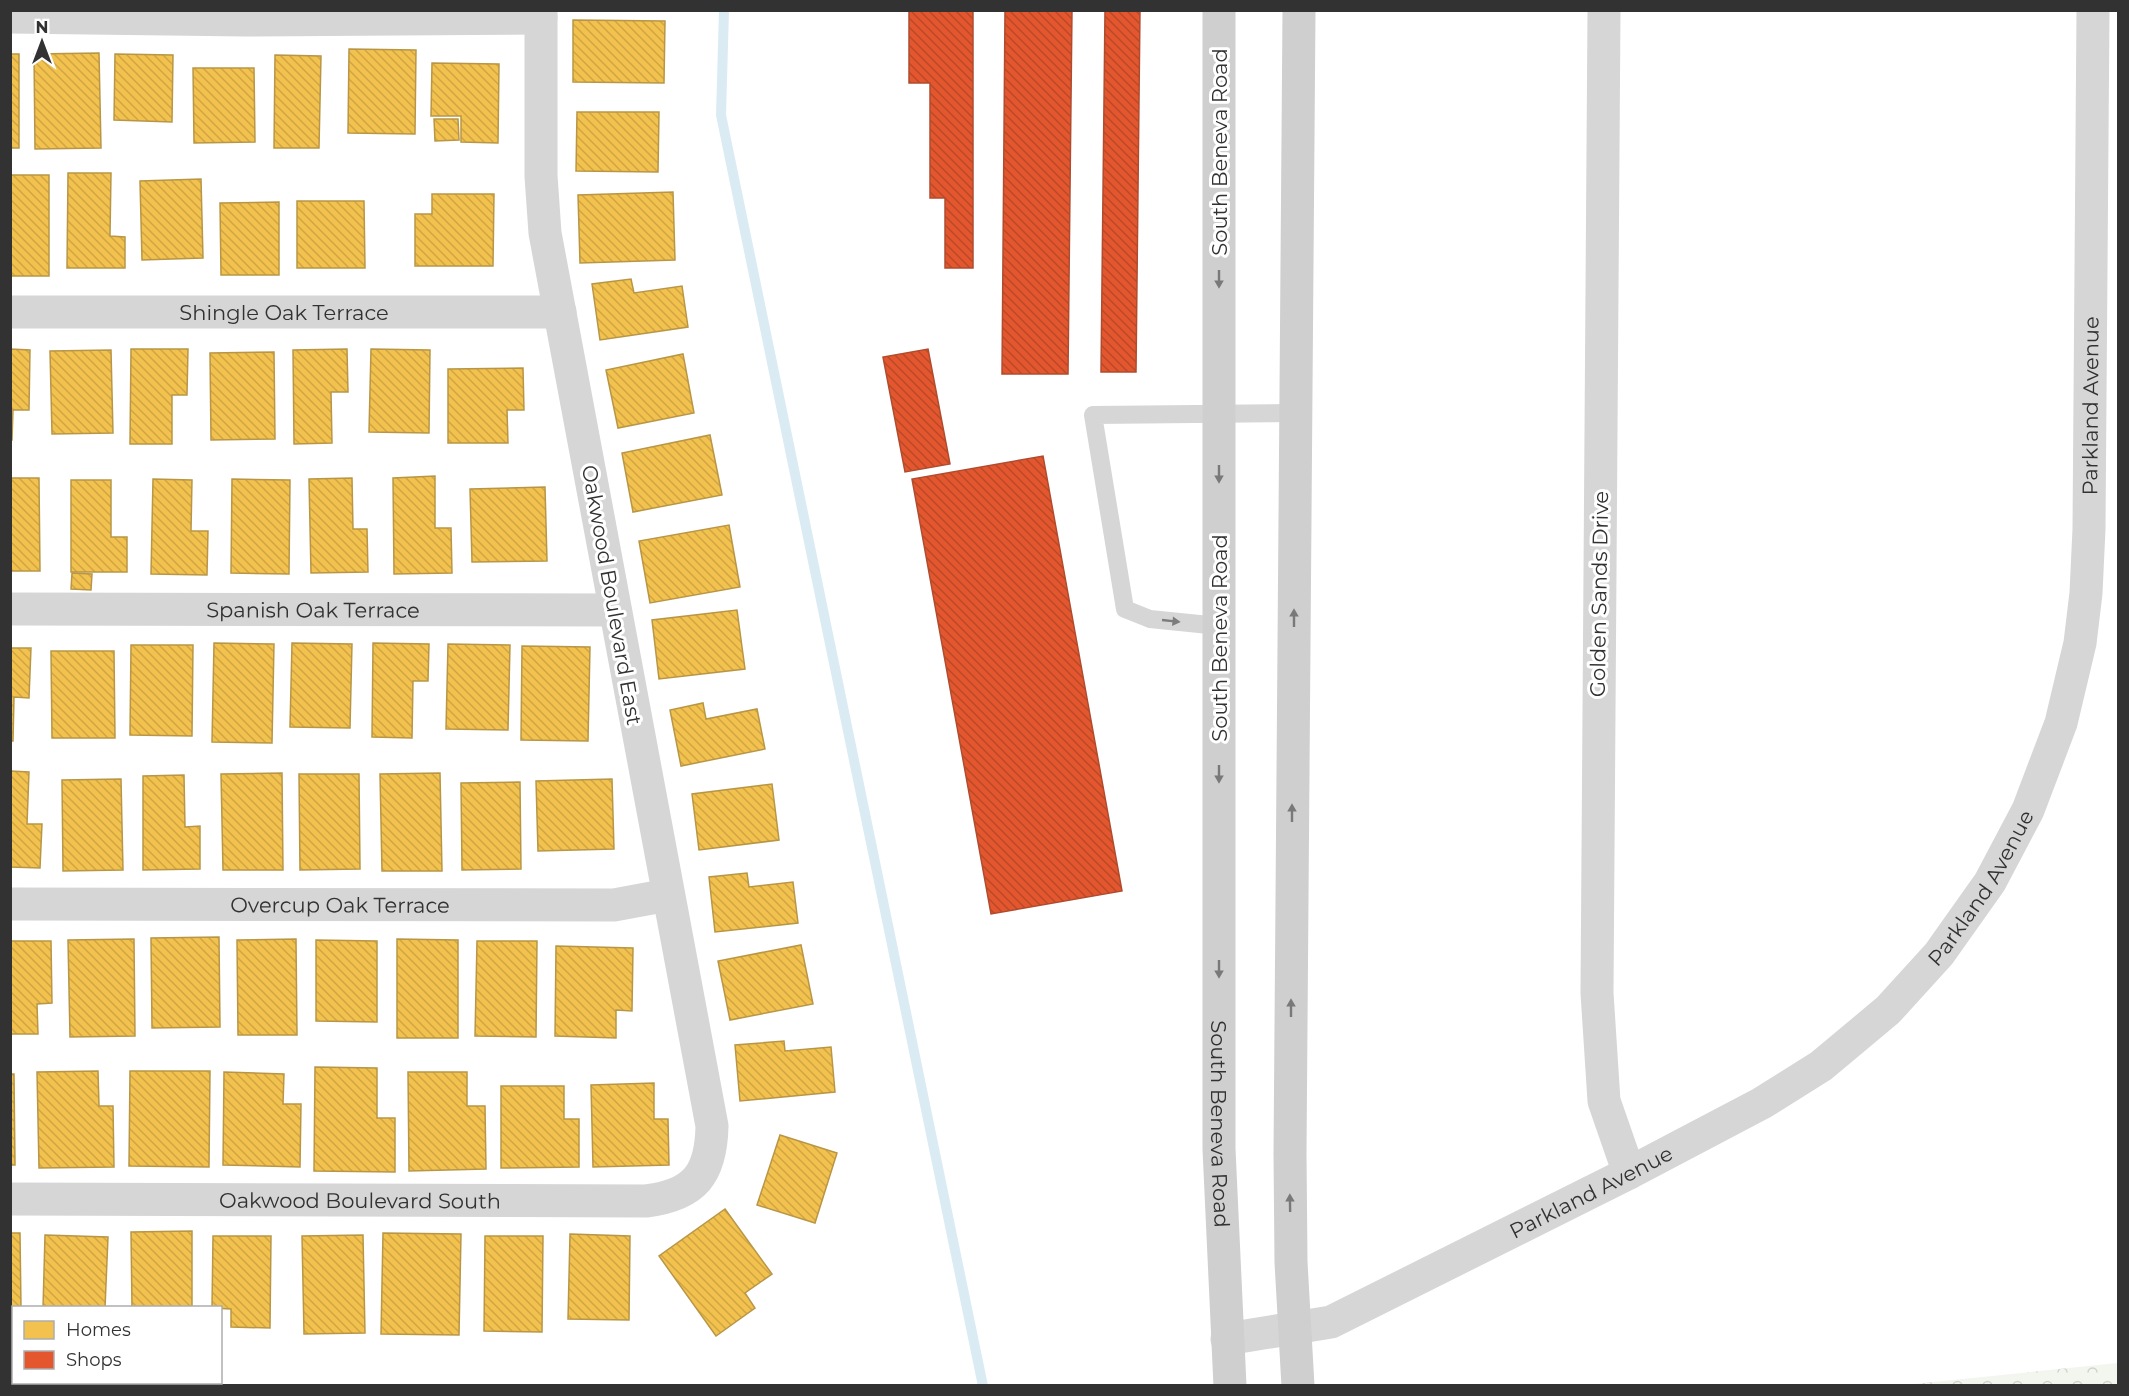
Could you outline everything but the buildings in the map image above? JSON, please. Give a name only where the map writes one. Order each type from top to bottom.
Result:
[{"type":"main road","name":"South Beneva Road","points":[[1219,10],[1219,1149],[1230,1386]]},
{"type":"main road","points":[[1298,1386],[1291,1262],[1290,1153],[1299,10]]},
{"type":"street","name":"Golden Sands Drive","points":[[1604,10],[1597,993],[1604,1101],[1629,1173]]},
{"type":"street","name":"Parkland Avenue","points":[[1227,1339],[1331,1322],[1629,1173],[1762,1103],[1821,1066],[1888,1010],[1939,954],[1990,882],[2028,810],[2061,723],[2080,643],[2086,593],[2090,505],[2093,10]]},
{"type":"street","points":[[10,17],[541,14]]},
{"type":"street","name":"Oakwood Boulevard East","points":[[541,14],[542,207],[712,1126],[708,1161],[700,1175]]},
{"type":"street","name":"Shingle Oak Terrace","points":[[10,312],[560,312]]},
{"type":"street","name":"Spanish Oak Terrace","points":[[10,609],[615,610]]},
{"type":"street","name":"Overcup Oak Terrace","points":[[10,904],[614,905],[668,895]]},
{"type":"street","name":"Oakwood Boulevard South","points":[[10,1199],[646,1201],[665,1199],[681,1193],[700,1175]]},
{"type":"lane","points":[[1219,626],[1150,619],[1125,609],[1093,415],[1296,413]]},
{"type":"green space","points":[[2118,1363],[2118,1385],[1904,1385]]},
{"type":"waterway","points":[[724,10],[721,115],[983,1386]]}]
